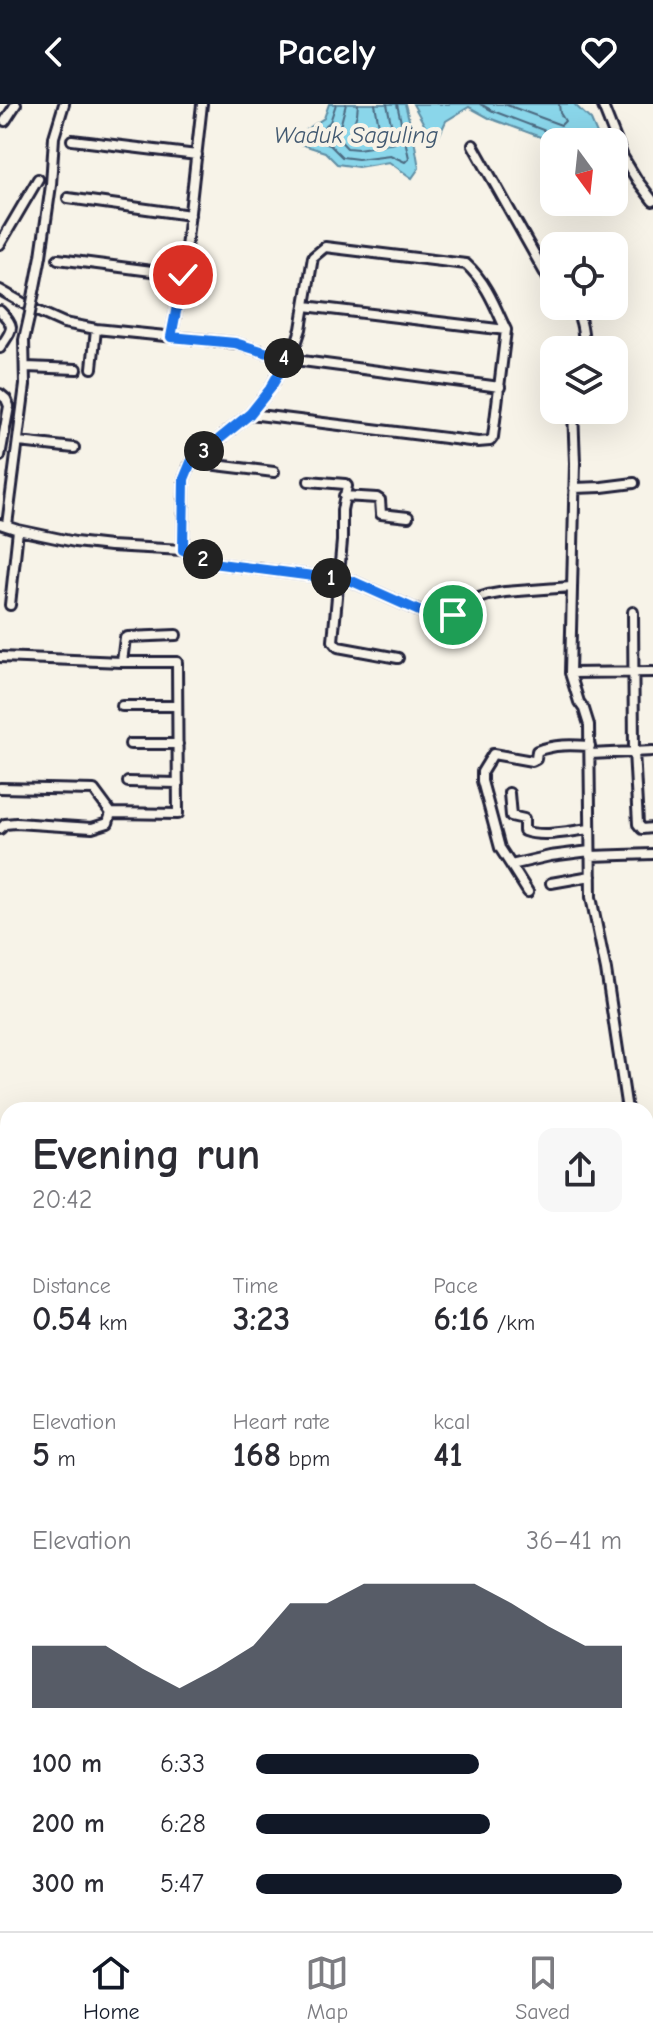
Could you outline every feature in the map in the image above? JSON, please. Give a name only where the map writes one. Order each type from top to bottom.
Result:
[{"type":"street","points":[[5,121],[16,104]]},
{"type":"street","points":[[64,104],[54,137],[43,242],[24,340],[26,367],[19,442],[4,525],[86,543],[183,547],[212,563],[352,581],[428,615],[453,615],[488,595],[571,587]]},
{"type":"street","points":[[171,337],[183,275],[202,104]]},
{"type":"street","points":[[602,104],[623,157],[653,201]]},
{"type":"street","points":[[72,140],[197,155]]},
{"type":"street","points":[[473,145],[540,264]]},
{"type":"street","points":[[0,244],[38,179]]},
{"type":"street","points":[[68,198],[190,215]]},
{"type":"street","points":[[183,547],[184,479],[191,462],[250,414],[270,389],[301,329],[313,257],[325,247],[466,264],[478,275],[506,330],[490,441],[250,414]]},
{"type":"street","points":[[58,259],[183,275]]},
{"type":"street","points":[[0,290],[64,323],[235,343],[287,359],[500,387]]},
{"type":"street","points":[[305,306],[506,330]]},
{"type":"street","points":[[0,311],[12,326],[0,348]]},
{"type":"street","points":[[92,368],[96,329]]},
{"type":"street","points":[[26,367],[77,369]]},
{"type":"street","points":[[0,394],[9,406],[0,456]]},
{"type":"street","points":[[573,424],[570,673],[589,725],[591,897],[606,970],[626,1102]]},
{"type":"street","points":[[19,442],[74,448]]},
{"type":"street","points":[[191,462],[274,472]]},
{"type":"street","points":[[309,481],[347,486],[337,579],[335,645],[398,658]]},
{"type":"street","points":[[574,488],[634,483]]},
{"type":"street","points":[[344,496],[377,498],[380,500],[381,514],[408,517]]},
{"type":"street","points":[[10,605],[18,530]]},
{"type":"street","points":[[633,612],[638,824],[642,829],[653,828]]},
{"type":"street","points":[[122,662],[123,644],[128,637],[176,635]]},
{"type":"street","points":[[0,657],[177,662],[178,814],[111,813]]},
{"type":"street","points":[[570,673],[653,672]]},
{"type":"street","points":[[122,706],[177,706]]},
{"type":"street","points":[[130,744],[178,744]]},
{"type":"street","points":[[528,892],[500,848],[493,828],[482,772],[493,754],[532,761],[542,748],[562,745],[590,750],[653,751]]},
{"type":"street","points":[[128,782],[178,783]]},
{"type":"street","points":[[0,788],[94,790],[111,813]]},
{"type":"street","points":[[509,793],[511,816],[524,819],[524,831],[527,833],[590,829]]},
{"type":"street","points":[[0,829],[5,824],[16,823],[92,828],[108,823],[111,813]]},
{"type":"street","points":[[511,865],[550,856],[653,854]]},
{"type":"street","points":[[551,883],[591,876]]},
{"type":"water","name":"Waduk Saguling","points":[[329,104],[405,104],[419,168],[412,178],[389,162],[358,167],[337,164],[325,152],[297,143],[303,132],[324,118]]},
{"type":"water","name":"Waduk Saguling","points":[[413,104],[574,104],[591,120],[594,128],[540,128],[540,137],[469,107],[446,121],[438,138],[432,139]]},
{"type":"route","points":[[183,275],[171,337],[235,343],[287,359],[270,389],[250,414],[191,462],[184,479],[183,550],[212,563],[352,581],[428,615],[453,615]]}]
